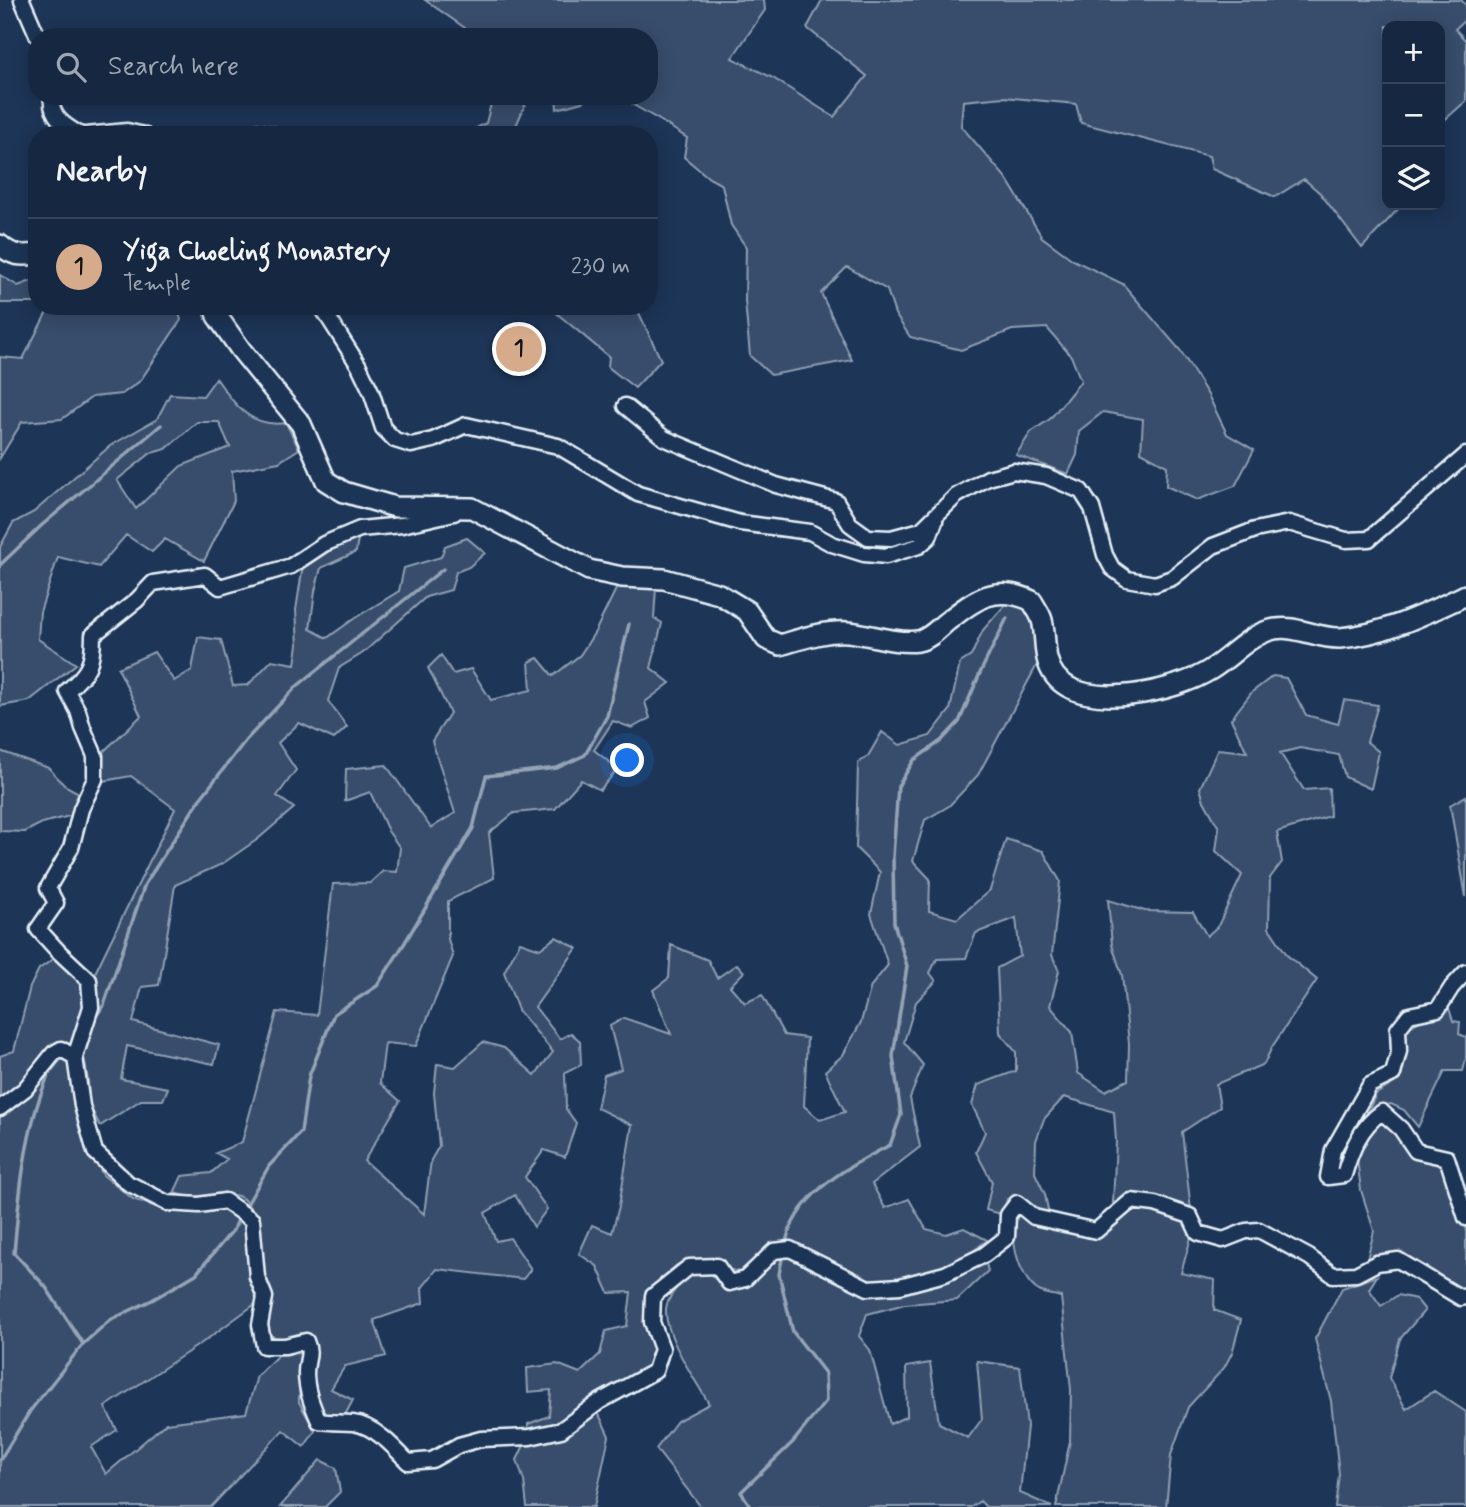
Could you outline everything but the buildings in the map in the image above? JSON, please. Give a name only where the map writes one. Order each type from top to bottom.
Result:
[{"type":"main road","points":[[0,245],[10,254],[28,255]]},
{"type":"main road","points":[[217,315],[241,350],[301,424],[326,481],[344,492],[394,507],[472,508],[589,570],[605,575],[664,579],[719,594],[747,611],[766,639],[780,645],[828,632],[919,640],[933,634],[988,595],[1012,592],[1032,601],[1042,619],[1048,663],[1056,678],[1076,691],[1107,696],[1149,692],[1185,684],[1266,632],[1284,628],[1325,638],[1342,638],[1402,622],[1466,595]]},
{"type":"street","points":[[22,0],[34,28]]},
{"type":"street","points":[[51,105],[54,116],[69,126]]},
{"type":"street","points":[[327,315],[359,366],[371,391],[383,428],[396,440],[411,445],[433,440],[466,425],[511,434],[558,446],[638,494],[740,523],[810,532],[832,544],[864,554],[886,555],[919,546],[929,537],[937,516]]},
{"type":"street","points":[[625,406],[664,438],[776,485],[836,501],[850,524],[868,537],[891,538],[921,530],[956,496],[988,478],[1014,471],[1046,476],[1081,491],[1092,508],[1105,555],[1112,568],[1127,579],[1155,584],[1171,578],[1213,546],[1255,530],[1289,523],[1346,540],[1369,539],[1466,455]]},
{"type":"street","points":[[472,508],[402,525],[360,529],[324,544],[291,566],[219,587],[205,575],[153,583],[137,600],[93,635],[93,658],[84,676],[67,691],[78,711],[95,756],[96,779],[81,809],[71,848],[48,888],[56,903],[38,929],[89,980],[91,1007],[75,1057],[82,1106],[95,1152],[128,1183],[167,1203],[199,1205],[225,1201],[252,1220],[257,1277],[265,1297],[260,1325],[264,1346],[285,1346],[306,1340],[310,1351],[306,1372],[309,1399],[319,1421],[355,1423],[385,1438],[408,1462],[432,1460],[459,1445],[481,1439],[530,1437],[561,1430],[599,1402],[655,1371],[662,1349],[652,1322],[653,1296],[689,1267],[717,1266],[730,1283],[745,1279],[774,1251],[790,1250],[868,1288],[900,1286],[945,1274],[984,1255],[1007,1237],[1008,1215],[1017,1203],[1034,1217],[1096,1231],[1131,1201],[1155,1204],[1190,1216],[1198,1233],[1223,1240],[1246,1231],[1259,1230],[1309,1257],[1333,1276],[1356,1274],[1377,1263],[1398,1260],[1461,1298],[1466,1296]]},
{"type":"street","points":[[1466,972],[1452,987],[1438,1009],[1409,1015],[1398,1029],[1399,1051],[1393,1073],[1370,1086],[1333,1150],[1328,1177],[1344,1175],[1352,1149],[1369,1121],[1382,1112],[1401,1129],[1416,1151],[1447,1158],[1466,1218]]},
{"type":"street","points":[[0,1108],[25,1089],[54,1053],[61,1049],[75,1057]]},
{"type":"shaded area","points":[[425,0],[764,0],[765,10],[732,58],[773,78],[834,117],[867,76],[807,28],[822,0],[1461,0],[1466,5],[1466,19],[1455,29],[1466,41],[1466,101],[1445,120],[1445,21],[1382,21],[1382,210],[1397,210],[1362,248],[1320,193],[1304,179],[1275,197],[1212,169],[1209,156],[1081,123],[1076,104],[1004,97],[963,101],[961,126],[1006,178],[1042,237],[1073,260],[1123,284],[1180,350],[1208,395],[1227,434],[1254,450],[1235,486],[1197,500],[1166,486],[1167,466],[1141,452],[1143,419],[1103,412],[1079,431],[1077,455],[1068,474],[1016,455],[1031,432],[1050,419],[1081,381],[1071,356],[1047,328],[1012,330],[961,350],[910,337],[895,314],[887,290],[847,267],[821,293],[852,360],[771,375],[750,356],[745,301],[746,247],[731,225],[722,185],[684,157],[687,138],[633,105],[658,105],[658,28],[465,28]]},
{"type":"shaded area","points":[[491,105],[525,105],[516,126],[480,126],[486,123]]},
{"type":"shaded area","points":[[0,275],[18,286],[28,282],[28,303],[0,303]]},
{"type":"shaded area","points":[[45,315],[180,315],[181,320],[140,381],[122,394],[92,397],[62,419],[22,422],[0,458],[0,357],[23,359]]},
{"type":"shaded area","points":[[559,315],[640,315],[661,360],[635,388],[608,367],[609,357]]},
{"type":"shaded area","points":[[216,378],[237,405],[253,418],[273,424],[286,423],[299,449],[279,462],[232,471],[234,501],[204,561],[165,539],[152,552],[126,535],[99,567],[58,557],[40,612],[38,639],[76,664],[29,701],[0,706],[0,547],[13,523],[34,512],[110,446],[157,419],[170,394],[203,396]],"holes":[[[197,422],[219,422],[230,447],[181,466],[136,509],[117,480],[151,453],[166,449]]]},
{"type":"shaded area","points":[[358,538],[356,552],[321,568],[310,629],[327,638],[399,591],[404,568],[441,557],[445,546],[467,538],[485,553],[469,567],[456,572],[451,590],[426,597],[363,653],[339,668],[328,701],[347,727],[334,739],[299,723],[278,743],[296,770],[277,796],[294,808],[258,839],[222,864],[175,885],[159,985],[142,987],[133,1022],[219,1045],[214,1064],[127,1046],[121,1079],[168,1088],[163,1100],[141,1100],[100,1126],[89,1104],[84,1057],[96,1006],[93,977],[175,809],[131,776],[103,781],[102,753],[141,716],[118,668],[154,652],[174,681],[192,670],[198,637],[221,640],[233,686],[248,685],[272,660],[295,664],[298,645],[296,610],[303,565],[322,552]]},
{"type":"shaded area","points":[[618,585],[656,588],[654,618],[662,623],[651,668],[670,683],[645,702],[650,718],[632,728],[613,721],[594,750],[618,769],[600,790],[581,780],[555,809],[514,813],[489,833],[494,878],[448,901],[448,939],[453,956],[416,1046],[385,1043],[380,1083],[400,1101],[364,1161],[424,1214],[431,1160],[439,1146],[434,1093],[437,1064],[455,1067],[483,1042],[504,1048],[535,1075],[553,1052],[518,1010],[504,972],[520,942],[540,949],[556,937],[577,948],[535,1007],[560,1039],[571,1033],[580,1041],[581,1065],[565,1073],[566,1109],[576,1123],[565,1157],[544,1150],[525,1177],[547,1209],[534,1227],[515,1195],[485,1213],[496,1241],[510,1238],[531,1269],[523,1279],[437,1269],[422,1288],[423,1303],[374,1320],[386,1356],[345,1366],[331,1389],[353,1400],[345,1415],[326,1418],[312,1396],[315,1343],[308,1334],[279,1338],[264,1330],[262,1257],[254,1218],[247,1204],[234,1195],[200,1198],[174,1193],[182,1176],[211,1173],[227,1159],[216,1153],[242,1142],[277,1012],[317,1015],[333,884],[370,883],[383,871],[397,872],[400,848],[388,831],[370,792],[345,801],[346,769],[386,765],[431,828],[455,813],[432,741],[450,713],[428,668],[441,655],[453,674],[471,669],[491,700],[531,690],[529,662],[538,658],[553,676],[580,655],[595,632]]},
{"type":"shaded area","points":[[1011,598],[1023,601],[1032,615],[1039,661],[978,775],[949,806],[925,820],[913,861],[930,879],[929,911],[957,919],[990,890],[1006,839],[1043,851],[1060,881],[1052,955],[1059,971],[1050,1006],[1072,1032],[1078,1073],[1105,1091],[1128,1080],[1129,1044],[1122,975],[1112,945],[1108,900],[1145,911],[1193,912],[1207,936],[1218,926],[1242,875],[1216,851],[1219,828],[1200,788],[1218,749],[1247,752],[1231,719],[1252,692],[1273,676],[1286,678],[1306,715],[1338,724],[1344,700],[1378,705],[1367,742],[1379,752],[1371,789],[1345,777],[1339,755],[1300,748],[1280,753],[1304,790],[1329,788],[1330,816],[1277,832],[1282,862],[1270,878],[1269,928],[1288,956],[1317,980],[1272,1047],[1264,1064],[1216,1084],[1220,1107],[1182,1132],[1191,1210],[1130,1196],[1113,1203],[1116,1141],[1114,1112],[1064,1097],[1044,1119],[1036,1141],[1035,1173],[1045,1194],[1049,1216],[1034,1210],[1018,1198],[1007,1199],[1004,1215],[986,1210],[992,1182],[976,1152],[985,1132],[972,1105],[978,1085],[1016,1071],[1016,1052],[1000,1033],[997,968],[1020,956],[1016,918],[976,933],[966,958],[937,959],[930,973],[936,981],[916,1002],[904,1042],[923,1065],[910,1098],[920,1147],[872,1184],[885,1208],[909,1199],[926,1229],[946,1234],[964,1228],[987,1240],[965,1258],[939,1270],[898,1280],[866,1280],[793,1244],[773,1243],[739,1272],[727,1269],[718,1258],[693,1260],[677,1265],[664,1276],[651,1294],[650,1329],[655,1350],[645,1370],[561,1424],[528,1433],[528,1424],[549,1416],[551,1390],[528,1392],[527,1368],[557,1364],[580,1373],[600,1354],[606,1331],[627,1326],[631,1292],[609,1293],[597,1266],[579,1254],[592,1225],[612,1233],[632,1125],[597,1108],[604,1075],[621,1069],[610,1026],[624,1018],[671,1034],[653,990],[669,978],[671,945],[708,960],[717,978],[737,964],[744,972],[730,986],[745,1003],[762,995],[784,1035],[807,1038],[804,1106],[820,1120],[845,1112],[825,1071],[843,1055],[861,1022],[871,986],[888,965],[871,914],[880,872],[856,848],[858,763],[868,756],[882,732],[900,745],[930,736],[950,710],[960,663],[971,656],[983,630]]},
{"type":"shaded area","points":[[0,751],[49,768],[64,785],[79,793],[74,815],[42,823],[25,832],[0,831]]},
{"type":"shaded area","points":[[1466,796],[1466,897],[1450,805]]},
{"type":"shaded area","points":[[55,958],[85,983],[87,1008],[70,1048],[20,1087],[0,1098],[0,1056],[14,1051],[30,987],[39,969]]},
{"type":"shaded area","points":[[1448,1005],[1453,1021],[1460,1022],[1459,1034],[1466,1037],[1463,1071],[1445,1071],[1418,1127],[1404,1110],[1391,1104],[1378,1107],[1364,1120],[1376,1094],[1402,1075],[1406,1029]]},
{"type":"shaded area","points":[[58,1059],[69,1061],[90,1150],[103,1175],[133,1199],[171,1212],[218,1209],[231,1213],[249,1227],[259,1301],[105,1407],[117,1430],[91,1447],[106,1474],[166,1423],[246,1413],[257,1376],[278,1355],[301,1353],[299,1402],[315,1431],[304,1447],[283,1430],[211,1507],[0,1507],[0,1112]]},
{"type":"shaded area","points":[[1382,1119],[1440,1162],[1450,1180],[1466,1224],[1466,1287],[1446,1285],[1399,1256],[1386,1254],[1367,1259],[1374,1231],[1361,1190],[1357,1159],[1367,1136]]},
{"type":"shaded area","points":[[1135,1205],[1187,1220],[1192,1234],[1181,1273],[1215,1280],[1214,1310],[1241,1320],[1232,1353],[1224,1368],[1188,1407],[1171,1455],[1166,1507],[1056,1507],[1070,1441],[1071,1390],[1061,1297],[1039,1291],[1025,1276],[1016,1253],[1013,1229],[1015,1218],[1018,1209],[1098,1234]]},
{"type":"shaded area","points":[[776,1257],[791,1257],[870,1296],[903,1289],[985,1260],[988,1271],[957,1300],[905,1304],[867,1314],[859,1336],[870,1350],[890,1424],[907,1416],[906,1367],[930,1363],[939,1423],[968,1438],[982,1419],[977,1361],[1020,1367],[1027,1426],[1020,1493],[1052,1507],[986,1507],[980,1501],[971,1507],[701,1507],[656,1449],[677,1421],[709,1404],[668,1327],[667,1304],[690,1274],[710,1274],[723,1286],[742,1288]]},
{"type":"shaded area","points":[[1377,1276],[1369,1289],[1381,1306],[1398,1295],[1416,1299],[1425,1310],[1400,1339],[1389,1378],[1406,1409],[1434,1391],[1466,1412],[1466,1507],[1335,1507],[1339,1474],[1331,1401],[1315,1339],[1342,1288]]},
{"type":"shaded area","points":[[597,1410],[609,1436],[594,1507],[527,1507],[524,1481],[517,1460],[526,1441]]},
{"type":"shaded area","points":[[320,1460],[336,1468],[340,1492],[325,1507],[280,1507]]},
{"type":"waterway","points":[[0,565],[41,526],[161,425]]},
{"type":"waterway","points":[[94,1019],[104,1005],[145,884],[200,799],[246,740],[296,687],[443,569]]},
{"type":"waterway","points":[[785,1247],[790,1228],[811,1198],[840,1173],[890,1145],[901,1115],[893,1056],[907,966],[894,923],[893,857],[898,786],[914,760],[941,741],[959,722],[1007,618]]},
{"type":"waterway","points":[[245,1208],[269,1166],[301,1132],[309,1076],[334,1014],[377,986],[404,944],[473,828],[486,776],[557,768],[585,755],[607,716],[629,624]]},
{"type":"waterway","points":[[65,1054],[48,1076],[28,1140],[14,1253],[45,1286],[83,1344]]},
{"type":"waterway","points":[[0,1460],[30,1411],[83,1344],[110,1320],[152,1300],[196,1274],[233,1230],[241,1215]]},
{"type":"waterway","points":[[751,1507],[741,1492],[793,1442],[826,1401],[825,1373],[793,1332],[779,1274],[783,1254]]},
{"type":"place","name":"Yiga Choeling Monastery","points":[[519,349]]}]
